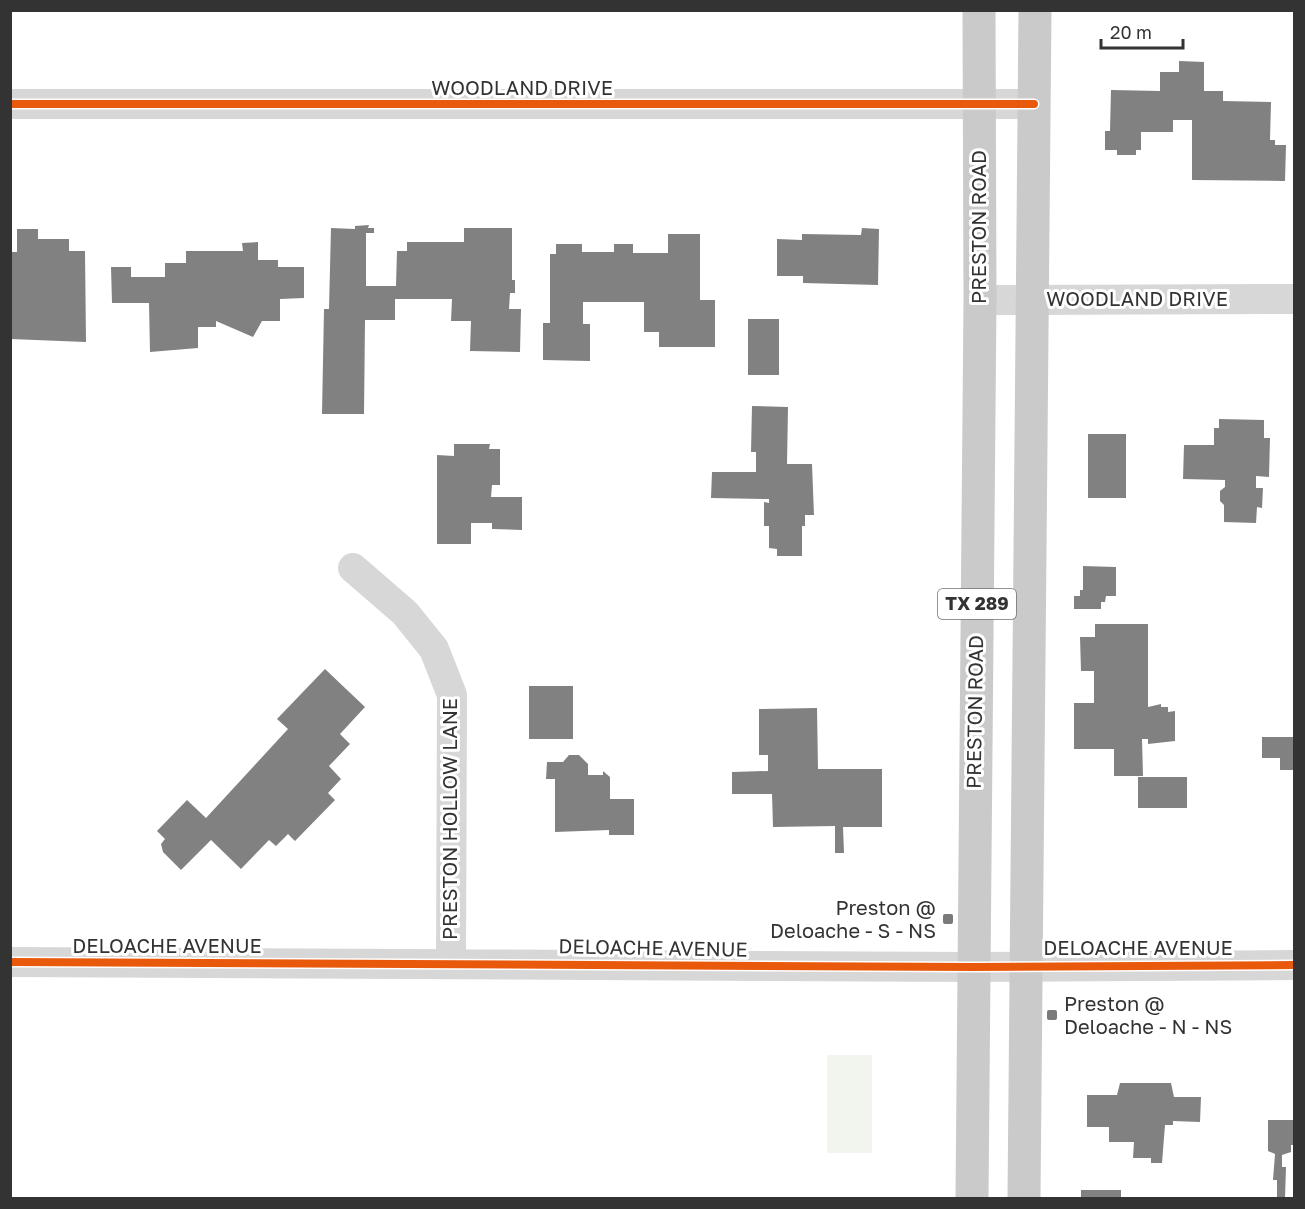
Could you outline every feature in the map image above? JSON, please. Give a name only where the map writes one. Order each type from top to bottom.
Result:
[{"type":"main road","name":"PRESTON ROAD","points":[[972,1198],[980,300],[979,10]]},
{"type":"main road","name":"TX 289","points":[[1024,1198],[1035,10]]},
{"type":"street","name":"WOODLAND DRIVE","points":[[10,104],[1034,104]]},
{"type":"street","name":"WOODLAND DRIVE","points":[[980,300],[1294,299]]},
{"type":"street","name":"PRESTON HOLLOW LANE","points":[[353,567],[405,613],[434,649],[452,695],[451,963]]},
{"type":"street","name":"DELOACHE AVENUE","points":[[10,962],[973,967],[1294,965]]},
{"type":"shaded area","points":[[827,1055],[872,1055],[872,1153],[827,1153]]},
{"type":"building","points":[[1179,61],[1204,62],[1204,91],[1223,91],[1223,101],[1271,102],[1270,140],[1275,140],[1275,145],[1286,145],[1285,181],[1192,180],[1192,120],[1173,120],[1173,132],[1141,132],[1141,150],[1136,150],[1136,155],[1117,155],[1117,150],[1105,150],[1105,131],[1110,131],[1111,90],[1160,91],[1160,72],[1179,72]]},
{"type":"building","points":[[369,225],[368,228],[374,228],[374,233],[366,233],[366,286],[396,286],[397,251],[407,251],[407,242],[464,242],[464,228],[512,228],[512,280],[515,280],[515,293],[510,293],[509,309],[521,309],[520,352],[470,351],[471,321],[451,321],[452,299],[395,299],[395,320],[365,320],[364,414],[322,414],[324,309],[329,309],[331,228],[355,229],[355,226]]},
{"type":"building","points":[[862,228],[879,229],[878,285],[803,283],[803,276],[777,276],[777,239],[802,240],[802,234],[861,235]]},
{"type":"building","points":[[17,229],[38,229],[38,239],[69,239],[69,251],[85,251],[86,342],[10,339],[10,252],[17,252]]},
{"type":"building","points":[[668,234],[700,234],[700,300],[715,300],[715,347],[659,347],[659,332],[644,332],[644,302],[583,302],[583,324],[590,324],[590,361],[543,360],[543,323],[550,323],[550,254],[556,254],[556,244],[582,244],[582,252],[614,252],[614,244],[633,244],[633,253],[668,253]]},
{"type":"building","points":[[258,242],[258,260],[278,260],[278,267],[304,267],[304,298],[280,299],[280,321],[262,321],[253,337],[216,321],[216,327],[198,327],[198,348],[150,352],[149,303],[112,303],[111,267],[131,267],[131,277],[165,277],[165,263],[186,263],[186,251],[243,251],[242,243]]},
{"type":"building","points":[[748,319],[779,319],[779,375],[748,375]]},
{"type":"building","points":[[752,406],[788,407],[787,464],[812,464],[814,515],[805,515],[805,526],[802,526],[802,556],[777,556],[777,549],[769,548],[769,526],[764,526],[764,502],[769,503],[769,499],[711,498],[712,472],[756,472],[756,452],[751,452]]},
{"type":"building","points":[[1219,419],[1264,420],[1264,438],[1270,438],[1269,477],[1256,476],[1256,488],[1263,488],[1262,508],[1257,507],[1256,523],[1224,522],[1224,505],[1220,501],[1220,491],[1225,487],[1225,480],[1183,479],[1184,445],[1214,445],[1214,428],[1219,428]]},
{"type":"building","points":[[1088,434],[1126,434],[1126,498],[1088,498]]},
{"type":"building","points":[[454,444],[490,444],[489,449],[500,449],[500,485],[492,485],[491,497],[522,497],[522,530],[492,529],[492,523],[471,523],[471,544],[437,544],[437,455],[454,456]]},
{"type":"building","points":[[1083,566],[1116,567],[1116,596],[1106,596],[1105,602],[1101,602],[1101,609],[1074,609],[1074,596],[1080,596],[1080,590],[1083,590]]},
{"type":"building","points":[[1095,624],[1148,624],[1148,707],[1161,704],[1161,707],[1168,707],[1168,712],[1175,711],[1175,741],[1148,744],[1148,739],[1142,739],[1143,776],[1114,776],[1114,749],[1074,749],[1074,703],[1094,703],[1094,671],[1081,671],[1080,637],[1095,637]]},
{"type":"building","points":[[325,669],[365,707],[340,734],[350,744],[329,766],[341,779],[328,793],[335,800],[295,841],[288,834],[276,846],[269,840],[241,869],[211,840],[181,870],[163,852],[161,844],[165,839],[157,831],[187,800],[206,818],[288,729],[277,719]]},
{"type":"building","points":[[529,686],[573,686],[573,739],[529,739]]},
{"type":"building","points":[[817,708],[818,769],[882,769],[882,827],[843,827],[844,853],[835,853],[835,826],[773,827],[772,794],[732,794],[732,772],[768,771],[768,755],[759,755],[759,709]]},
{"type":"building","points":[[1262,737],[1294,737],[1294,770],[1280,770],[1280,758],[1262,758]]},
{"type":"building","points":[[569,755],[579,755],[588,764],[588,775],[603,775],[603,771],[610,777],[610,799],[634,799],[634,835],[609,835],[609,830],[555,832],[555,779],[546,779],[547,762],[563,762]]},
{"type":"building","points":[[1138,777],[1187,777],[1187,808],[1138,808]]},
{"type":"building","points":[[1120,1083],[1171,1083],[1174,1097],[1201,1097],[1200,1122],[1173,1121],[1173,1125],[1165,1125],[1162,1163],[1151,1163],[1151,1158],[1133,1158],[1134,1142],[1109,1142],[1109,1127],[1087,1127],[1087,1095],[1117,1095]]},
{"type":"building","points":[[1268,1120],[1294,1120],[1294,1145],[1291,1145],[1291,1152],[1282,1155],[1282,1167],[1286,1167],[1285,1198],[1277,1198],[1277,1180],[1273,1180],[1275,1154],[1268,1151]]},
{"type":"building","points":[[1081,1190],[1121,1190],[1121,1198],[1081,1198]]},
{"type":"cycle path","points":[[10,104],[1034,104]]},
{"type":"cycle path","points":[[10,962],[973,967],[1294,965]]},
{"type":"place","name":"Preston @ Deloache - S - NS","points":[[948,919]]},
{"type":"place","name":"Preston @ Deloache - N - NS","points":[[1052,1015]]}]
